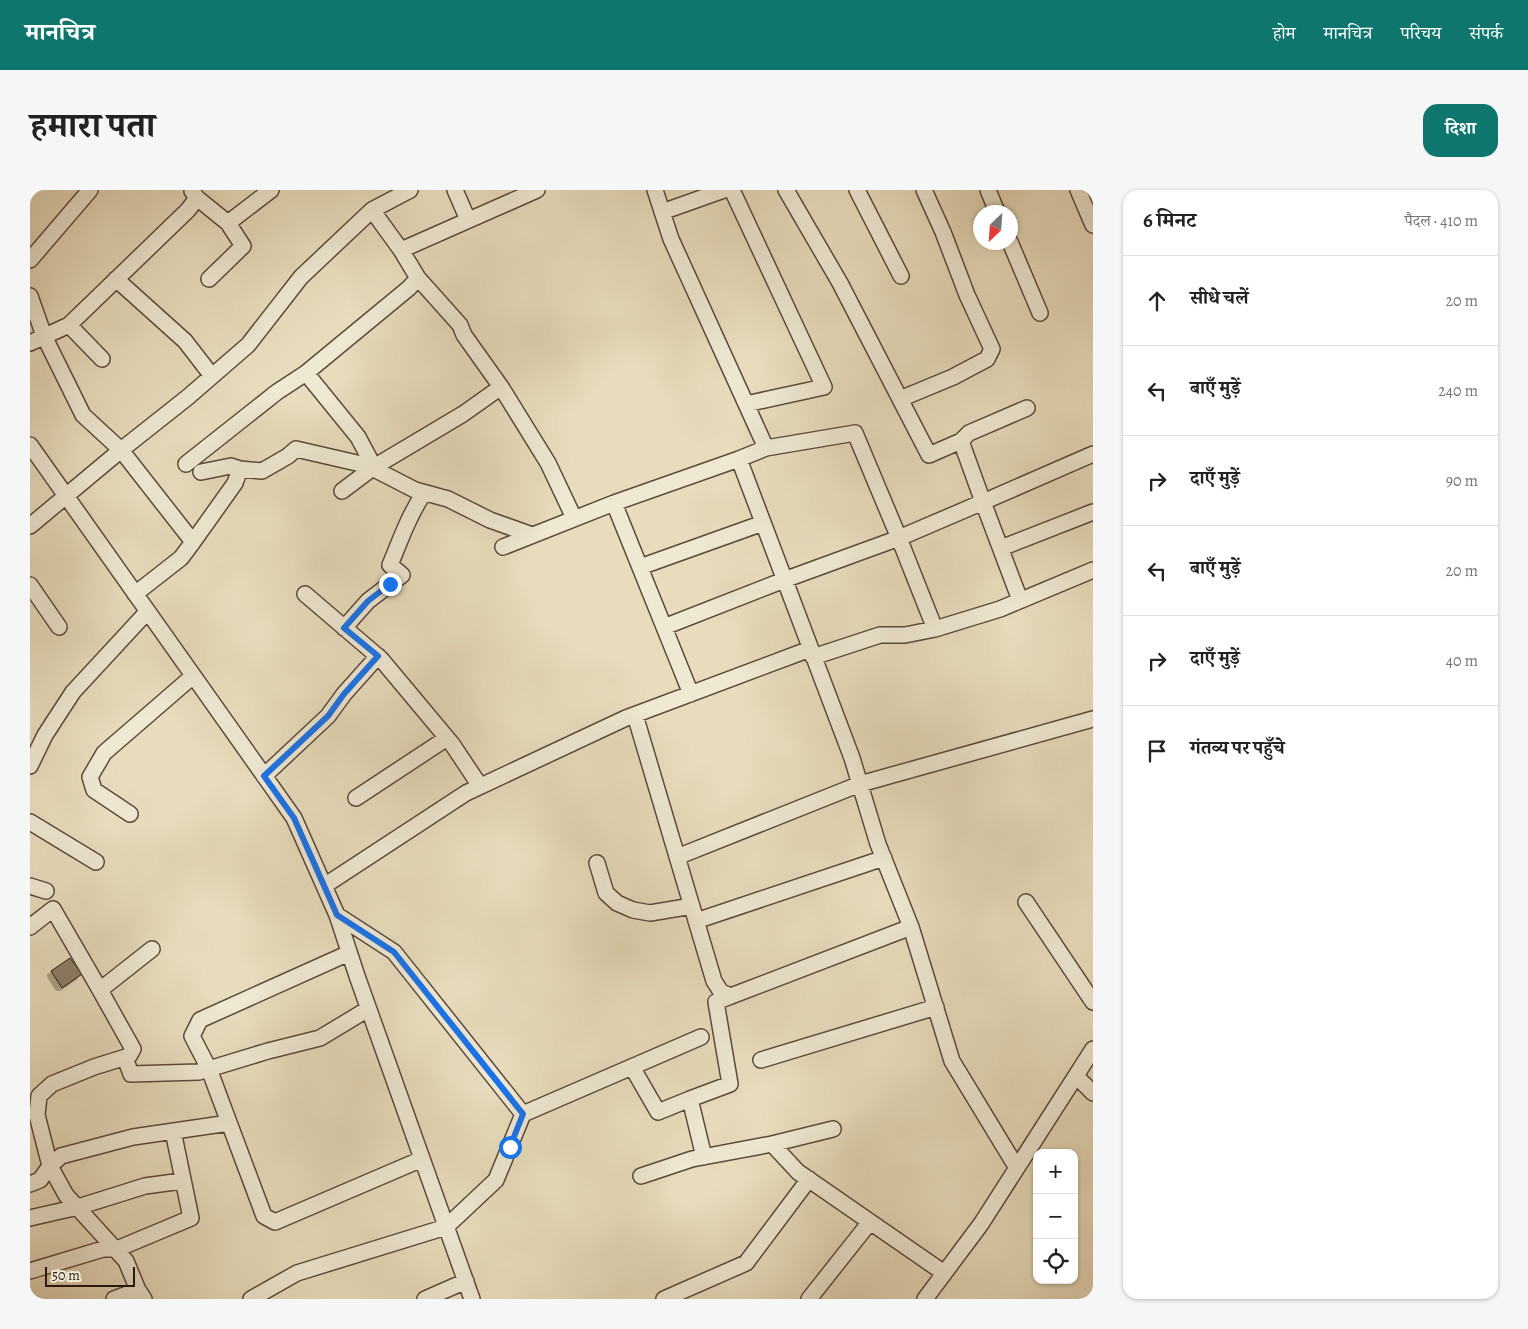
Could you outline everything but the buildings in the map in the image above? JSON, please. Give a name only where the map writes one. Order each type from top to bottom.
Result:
[{"type":"street","points":[[30,260],[90,190]]},
{"type":"street","points":[[228,223],[271,190]]},
{"type":"street","points":[[30,526],[248,345],[302,276],[372,210],[410,190]]},
{"type":"street","points":[[455,190],[468,220]]},
{"type":"street","points":[[655,190],[672,239],[766,448]]},
{"type":"street","points":[[662,212],[724,190]]},
{"type":"street","points":[[732,190],[824,387],[746,404]]},
{"type":"street","points":[[786,190],[840,283],[929,455],[961,441],[969,433],[1027,408]]},
{"type":"street","points":[[857,190],[901,276]]},
{"type":"street","points":[[900,399],[953,377],[987,359],[992,350],[924,190]]},
{"type":"street","points":[[988,190],[994,205]]},
{"type":"street","points":[[1078,190],[1093,225]]},
{"type":"street","points":[[401,250],[534,191]]},
{"type":"street","points":[[30,343],[69,324],[188,210],[194,194],[228,223],[243,246],[209,279]]},
{"type":"street","points":[[372,210],[401,250],[418,278],[460,325],[464,335],[501,388],[548,463],[574,518]]},
{"type":"street","points":[[1013,250],[1040,312]]},
{"type":"street","points":[[186,464],[277,392],[306,373],[409,288],[418,278]]},
{"type":"street","points":[[116,279],[184,342],[212,376]]},
{"type":"street","points":[[30,296],[44,336],[83,415],[121,450],[193,542]]},
{"type":"street","points":[[69,324],[102,359]]},
{"type":"street","points":[[306,373],[358,437],[374,467],[383,474],[424,493],[448,499],[490,520],[532,535]]},
{"type":"street","points":[[342,491],[374,467],[463,414],[501,388]]},
{"type":"street","points":[[504,547],[574,518],[766,448],[855,433],[935,629]]},
{"type":"street","points":[[961,441],[1017,592]]},
{"type":"street","points":[[30,445],[294,818],[337,915],[368,1009],[472,1299]]},
{"type":"street","points":[[201,472],[231,466],[240,469],[262,470],[288,456],[296,449],[374,467]]},
{"type":"street","points":[[664,627],[899,538],[1093,454]]},
{"type":"street","points":[[739,459],[852,758],[884,858],[911,928],[952,1061],[1017,1168]]},
{"type":"street","points":[[135,594],[181,558],[234,483],[240,469]]},
{"type":"street","points":[[344,628],[368,601],[402,575],[390,565],[407,525],[424,493]]},
{"type":"street","points":[[614,503],[691,694]]},
{"type":"street","points":[[1001,548],[1093,512]]},
{"type":"street","points":[[640,567],[763,523]]},
{"type":"street","points":[[324,886],[466,793],[635,715],[811,653],[880,635],[905,635],[935,629],[1000,609],[1093,570]]},
{"type":"street","points":[[30,585],[59,627]]},
{"type":"street","points":[[305,594],[378,656],[447,738],[480,786]]},
{"type":"street","points":[[30,766],[45,735],[73,692],[148,612]]},
{"type":"street","points":[[264,776],[328,716],[344,694],[378,656]]},
{"type":"street","points":[[130,814],[94,790],[90,778],[104,753],[193,676]]},
{"type":"street","points":[[635,715],[714,980],[722,992],[731,996]]},
{"type":"street","points":[[677,858],[860,784],[1093,718]]},
{"type":"street","points":[[356,798],[447,738]]},
{"type":"street","points":[[30,822],[96,862]]},
{"type":"street","points":[[696,921],[884,858]]},
{"type":"street","points":[[597,863],[606,893],[617,903],[633,910],[650,913],[692,906]]},
{"type":"street","points":[[30,886],[46,891]]},
{"type":"street","points":[[1026,902],[1093,1002]]},
{"type":"street","points":[[30,927],[53,909],[133,1049],[129,1056],[125,1058],[94,1067],[52,1084],[39,1096],[37,1115],[50,1166],[66,1195],[117,1249],[126,1261],[141,1295],[114,1299]]},
{"type":"street","points":[[337,915],[394,952],[523,1114]]},
{"type":"street","points":[[632,1067],[658,1112],[730,1084],[716,1002],[911,928]]},
{"type":"street","points":[[100,990],[152,950]]},
{"type":"street","points":[[349,953],[200,1020],[192,1036],[209,1069],[264,1216],[275,1222],[422,1159]]},
{"type":"street","points":[[762,1060],[936,1007]]},
{"type":"street","points":[[125,1058],[131,1074],[199,1072],[268,1050],[320,1038],[368,1009]]},
{"type":"street","points":[[251,1299],[297,1273],[446,1227],[496,1180],[523,1114],[701,1037]]},
{"type":"street","points":[[924,1299],[981,1224],[1093,1049]]},
{"type":"street","points":[[1076,1076],[1093,1093]]},
{"type":"street","points":[[690,1099],[704,1157]]},
{"type":"street","points":[[30,1184],[40,1180],[50,1166],[61,1156],[133,1137],[229,1122]]},
{"type":"street","points":[[641,1176],[692,1159],[772,1144],[833,1129]]},
{"type":"street","points":[[30,1271],[103,1249],[117,1249],[191,1218],[182,1182],[173,1131]]},
{"type":"street","points":[[772,1144],[798,1172],[944,1273]]},
{"type":"street","points":[[664,1299],[687,1294],[746,1263],[809,1180]]},
{"type":"street","points":[[30,1218],[78,1207],[145,1186],[182,1182]]},
{"type":"street","points":[[809,1299],[870,1222]]},
{"type":"street","points":[[425,1299],[466,1282]]},
{"type":"route","points":[[390,584],[368,601],[344,628],[378,656],[344,694],[328,716],[264,776],[294,818],[337,915],[394,952],[523,1114],[510,1147]]}]
